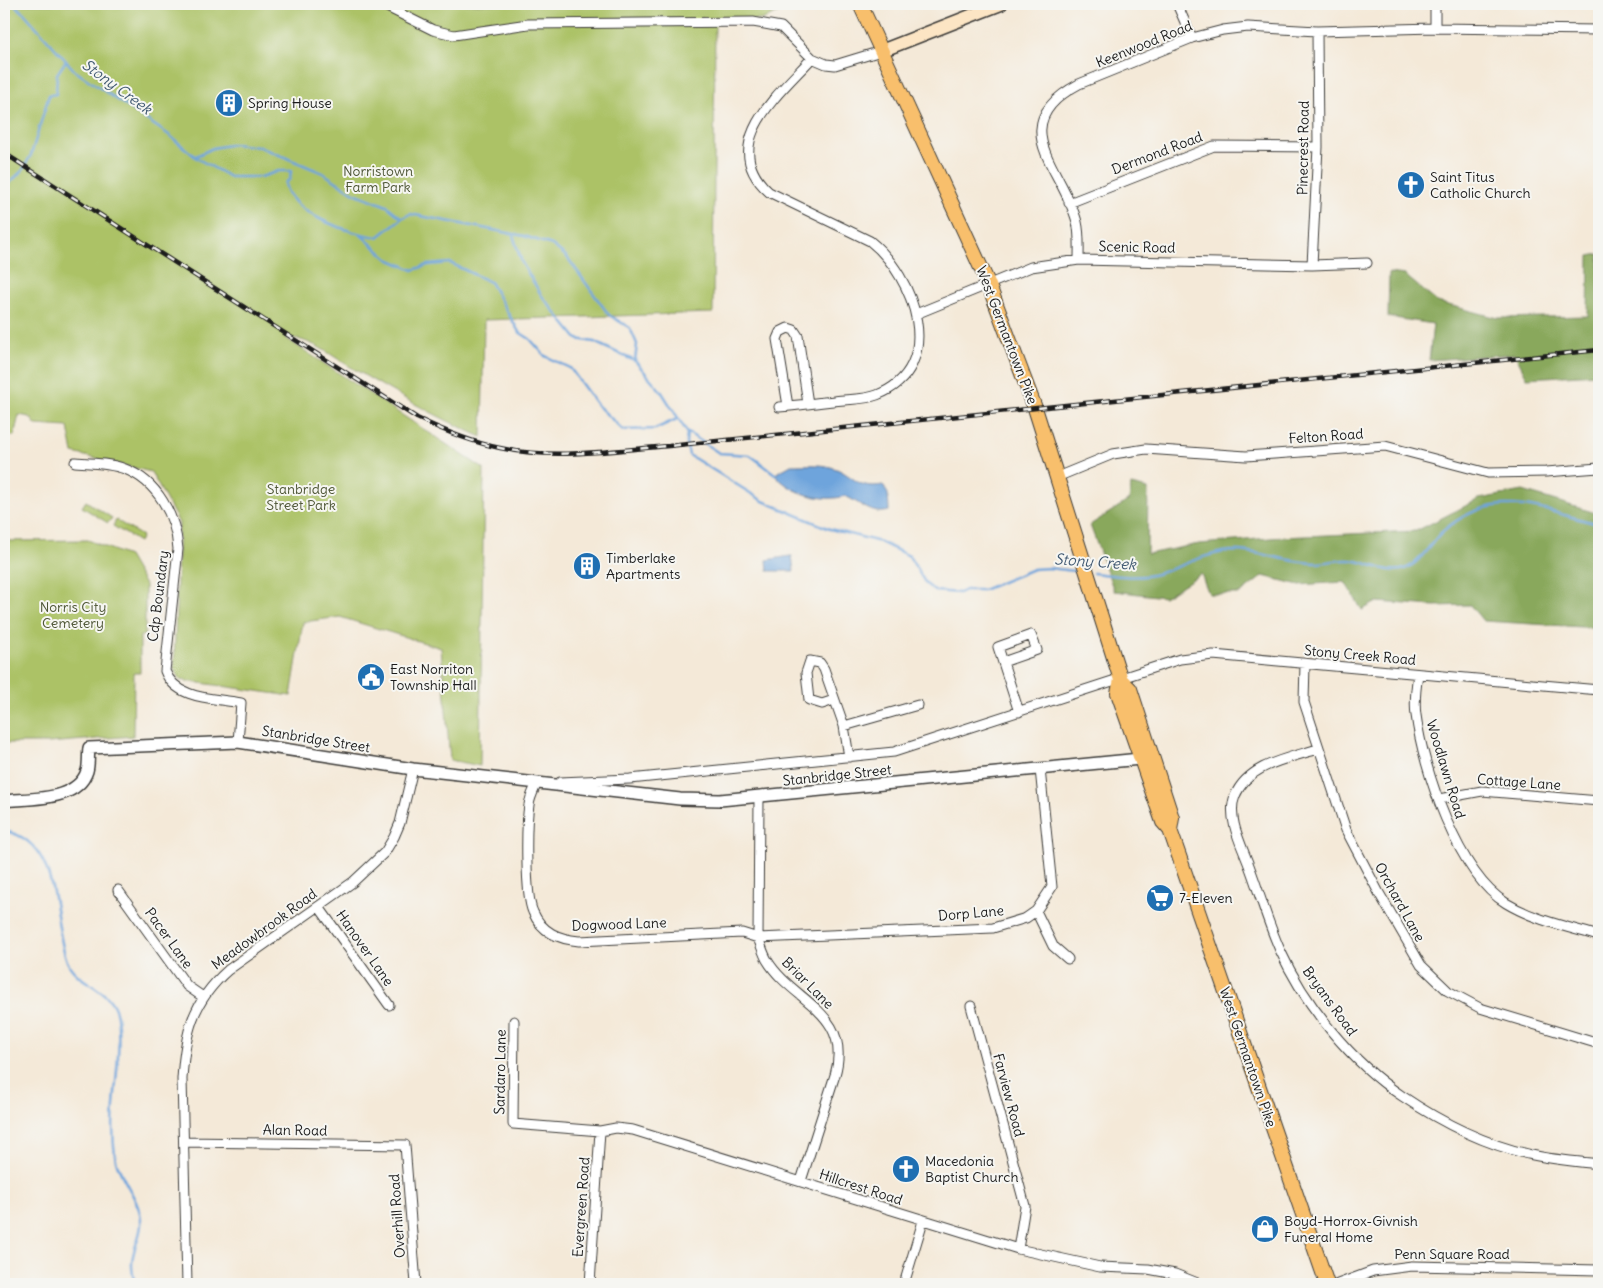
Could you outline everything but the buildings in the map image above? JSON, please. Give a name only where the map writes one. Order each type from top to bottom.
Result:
[{"type":"main road","name":"West Germantown Pike","points":[[860,4],[988,283],[1035,408],[1121,680],[1130,689],[1172,818],[1170,830]]},
{"type":"main road","points":[[881,51],[1001,4]]},
{"type":"main road","name":"West Germantown Pike","points":[[1121,680],[1118,693],[1140,759],[1163,822],[1170,830],[1327,1284]]},
{"type":"street","points":[[381,4],[433,30],[454,35],[528,24],[712,22],[772,24],[787,31],[812,58],[831,66],[881,51]]},
{"type":"street","points":[[1177,4],[1192,38]]},
{"type":"street","points":[[1435,4],[1435,28]]},
{"type":"street","name":"Keenwood Road","points":[[1079,260],[1080,240],[1076,220],[1043,149],[1043,119],[1049,105],[1063,93],[1079,84],[1192,38],[1223,30],[1248,27],[1318,31],[1435,28],[1599,30]]},
{"type":"street","name":"Pinecrest Road","points":[[1312,265],[1318,147],[1318,31]]},
{"type":"street","points":[[808,404],[798,336],[794,330],[788,328],[780,332],[777,338],[784,407],[870,397],[886,390],[902,378],[911,366],[919,339],[916,314],[895,267],[876,245],[769,192],[762,186],[750,162],[748,145],[752,129],[812,58]]},
{"type":"street","name":"Dermond Road","points":[[1069,202],[1214,146],[1318,147]]},
{"type":"street","name":"Scenic Road","points":[[916,314],[1031,267],[1079,260],[1312,265],[1367,263]]},
{"type":"street","name":"Felton Road","points":[[1057,477],[1113,454],[1146,448],[1246,456],[1385,446],[1488,473],[1546,472],[1599,468]]},
{"type":"street","name":"Cdp Boundary","points":[[75,462],[111,465],[126,469],[143,479],[163,502],[176,531],[178,549],[165,670],[174,687],[185,693],[242,703],[238,742]]},
{"type":"street","name":"Stony Creek Road","points":[[1121,680],[1180,659],[1213,656],[1599,690]]},
{"type":"street","points":[[834,700],[822,704],[809,700],[806,673],[810,661],[820,663],[824,669],[844,726],[849,757]]},
{"type":"street","points":[[1004,662],[1019,712]]},
{"type":"street","name":"Orchard Lane","points":[[1305,664],[1304,702],[1346,830],[1410,949],[1433,978],[1448,991],[1480,1008],[1599,1044]]},
{"type":"street","name":"Woodlawn Road","points":[[1418,674],[1416,714],[1420,736],[1439,799],[1462,853],[1474,873],[1504,903],[1525,913],[1599,936]]},
{"type":"street","name":"Stanbridge Street","points":[[537,783],[630,779],[894,752],[1121,680]]},
{"type":"street","points":[[844,726],[918,705]]},
{"type":"street","name":"Stanbridge Street","points":[[4,801],[49,797],[75,788],[87,771],[89,748],[238,742],[413,769],[680,799],[759,798],[1140,759]]},
{"type":"street","name":"Bryans Road","points":[[1318,749],[1260,769],[1241,786],[1235,797],[1234,807],[1238,835],[1280,950],[1316,1011],[1342,1042],[1384,1082],[1402,1096],[1438,1117],[1498,1145],[1529,1155],[1599,1164]]},
{"type":"street","name":"Meadowbrook Road","points":[[187,1284],[182,1079],[184,1047],[192,1016],[212,984],[228,970],[353,882],[385,852],[400,823],[413,769]]},
{"type":"street","points":[[1040,769],[1052,887],[1036,911],[1054,946],[1068,959]]},
{"type":"street","name":"Dogwood Lane","points":[[537,783],[529,804],[529,899],[532,912],[548,932],[560,939],[579,941],[742,933],[758,938]]},
{"type":"street","name":"Cottage Lane","points":[[1439,799],[1482,791],[1599,802]]},
{"type":"street","name":"Briar Lane","points":[[759,798],[758,938],[767,960],[822,1014],[836,1037],[838,1050],[835,1075],[801,1181]]},
{"type":"street","name":"Pacer Lane","points":[[118,890],[187,986],[203,997]]},
{"type":"street","name":"Hanover Lane","points":[[319,907],[389,1005]]},
{"type":"street","name":"Dorp Lane","points":[[758,938],[993,928],[1026,918],[1036,911]]},
{"type":"street","name":"Farview Road","points":[[971,1006],[1025,1206],[1018,1249]]},
{"type":"street","name":"Sardaro Lane","points":[[513,1124],[514,1021]]},
{"type":"street","name":"Hillcrest Road","points":[[513,1124],[600,1131],[616,1128],[633,1130],[801,1181],[923,1222],[1018,1249],[1100,1267],[1148,1269],[1175,1274],[1200,1284]]},
{"type":"street","name":"Evergreen Road","points":[[590,1284],[600,1131]]},
{"type":"street","name":"Alan Road","points":[[184,1142],[405,1145]]},
{"type":"street","name":"Overhill Road","points":[[405,1145],[416,1284]]},
{"type":"street","points":[[904,1284],[923,1222]]},
{"type":"street","name":"Penn Square Road","points":[[1338,1284],[1372,1271],[1412,1266],[1599,1270]]},
{"type":"green space","name":"Norristown Farm Park","points":[[4,4],[801,4],[761,20],[715,20],[713,313],[484,320],[482,437],[404,398],[314,345],[295,338],[284,337],[484,469],[480,766],[450,760],[441,648],[340,617],[303,622],[291,696],[180,680],[174,669],[179,523],[151,472],[73,453],[68,427],[36,425],[30,417],[19,415],[14,436],[4,434]]},
{"type":"green space","points":[[1599,254],[1599,374],[1527,378],[1515,354],[1429,360],[1433,324],[1388,317],[1389,273],[1405,275],[1437,302],[1498,318],[1588,316],[1589,256]]},
{"type":"green space","points":[[1131,485],[1148,489],[1147,554],[1199,544],[1282,537],[1416,531],[1479,499],[1523,491],[1599,514],[1599,628],[1483,621],[1470,605],[1435,606],[1377,602],[1362,610],[1345,582],[1299,585],[1263,576],[1240,594],[1209,594],[1201,574],[1164,597],[1114,591],[1090,525],[1129,500]]},
{"type":"green space","points":[[86,501],[112,518],[108,523],[82,507]]},
{"type":"green space","points":[[116,520],[142,536],[139,542],[113,526]]},
{"type":"green space","name":"Norris City Cemetery","points":[[88,540],[128,556],[145,585],[145,635],[140,636],[140,673],[134,673],[133,736],[48,743],[4,743],[4,541]]},
{"type":"water","points":[[791,465],[828,466],[863,484],[869,486],[883,485],[888,494],[889,511],[877,512],[871,510],[845,496],[836,498],[817,497],[798,491],[781,481],[775,474]]},
{"type":"water","points":[[792,556],[794,571],[768,571],[767,560]]},
{"type":"waterway","name":"Stony Creek","points":[[13,4],[24,13],[75,71],[169,135],[198,159],[230,177],[261,177],[279,171],[291,171],[290,179],[285,183],[289,194],[297,204],[309,213],[338,227],[378,237],[410,214],[524,236],[552,245],[567,257],[609,315],[630,328],[637,344],[635,361],[661,391],[687,432],[686,443],[689,455],[763,501],[830,529],[880,542],[909,556],[926,584],[935,591],[959,593],[965,590],[983,590],[1033,569],[1049,568],[1082,572]]},
{"type":"waterway","points":[[4,188],[22,171],[31,155],[49,95],[56,94],[57,74],[65,62]]},
{"type":"waterway","name":"Stony Creek","points":[[196,156],[213,148],[234,144],[260,147],[323,173],[354,193],[387,206],[402,218]]},
{"type":"waterway","name":"Stony Creek","points":[[360,234],[388,259],[413,270],[428,265],[450,263],[490,282],[519,332],[530,339],[545,356],[570,368],[597,405],[623,430],[655,429],[677,419]]},
{"type":"waterway","name":"Stony Creek","points":[[513,235],[522,263],[542,296],[577,339],[594,342],[635,361]]},
{"type":"waterway","name":"Stony Creek","points":[[687,432],[719,453],[750,455],[775,474]]},
{"type":"waterway","name":"Stony Creek","points":[[1093,573],[1126,576],[1152,575],[1217,553],[1237,551],[1257,553],[1305,563],[1349,560],[1388,570],[1401,570],[1414,564],[1442,532],[1462,518],[1481,509],[1500,505],[1538,508],[1599,524]]},
{"type":"waterway","points":[[4,831],[23,838],[36,850],[45,866],[51,884],[67,961],[78,976],[102,992],[114,1006],[117,1016],[118,1051],[113,1138],[117,1164],[141,1216],[141,1225],[132,1261],[135,1284]]},
{"type":"railway","points":[[4,153],[417,418],[447,432],[489,446],[521,452],[563,454],[669,446],[1599,350]]},
{"type":"place","name":"Spring House","points":[[229,103]]},
{"type":"place","name":"Saint Titus Catholic Church","points":[[1411,185]]},
{"type":"place","name":"Timberlake Apartments","points":[[587,566]]},
{"type":"place","name":"East Norriton Township Hall","points":[[371,677]]},
{"type":"place","name":"7-Eleven","points":[[1160,898]]},
{"type":"place","name":"Macedonia Baptist Church","points":[[906,1169]]},
{"type":"place","name":"Boyd-Horrox-Givnish Funeral Home","points":[[1265,1229]]},
{"type":"park label","name":"Stanbridge Street Park","points":[[301,498]]}]
